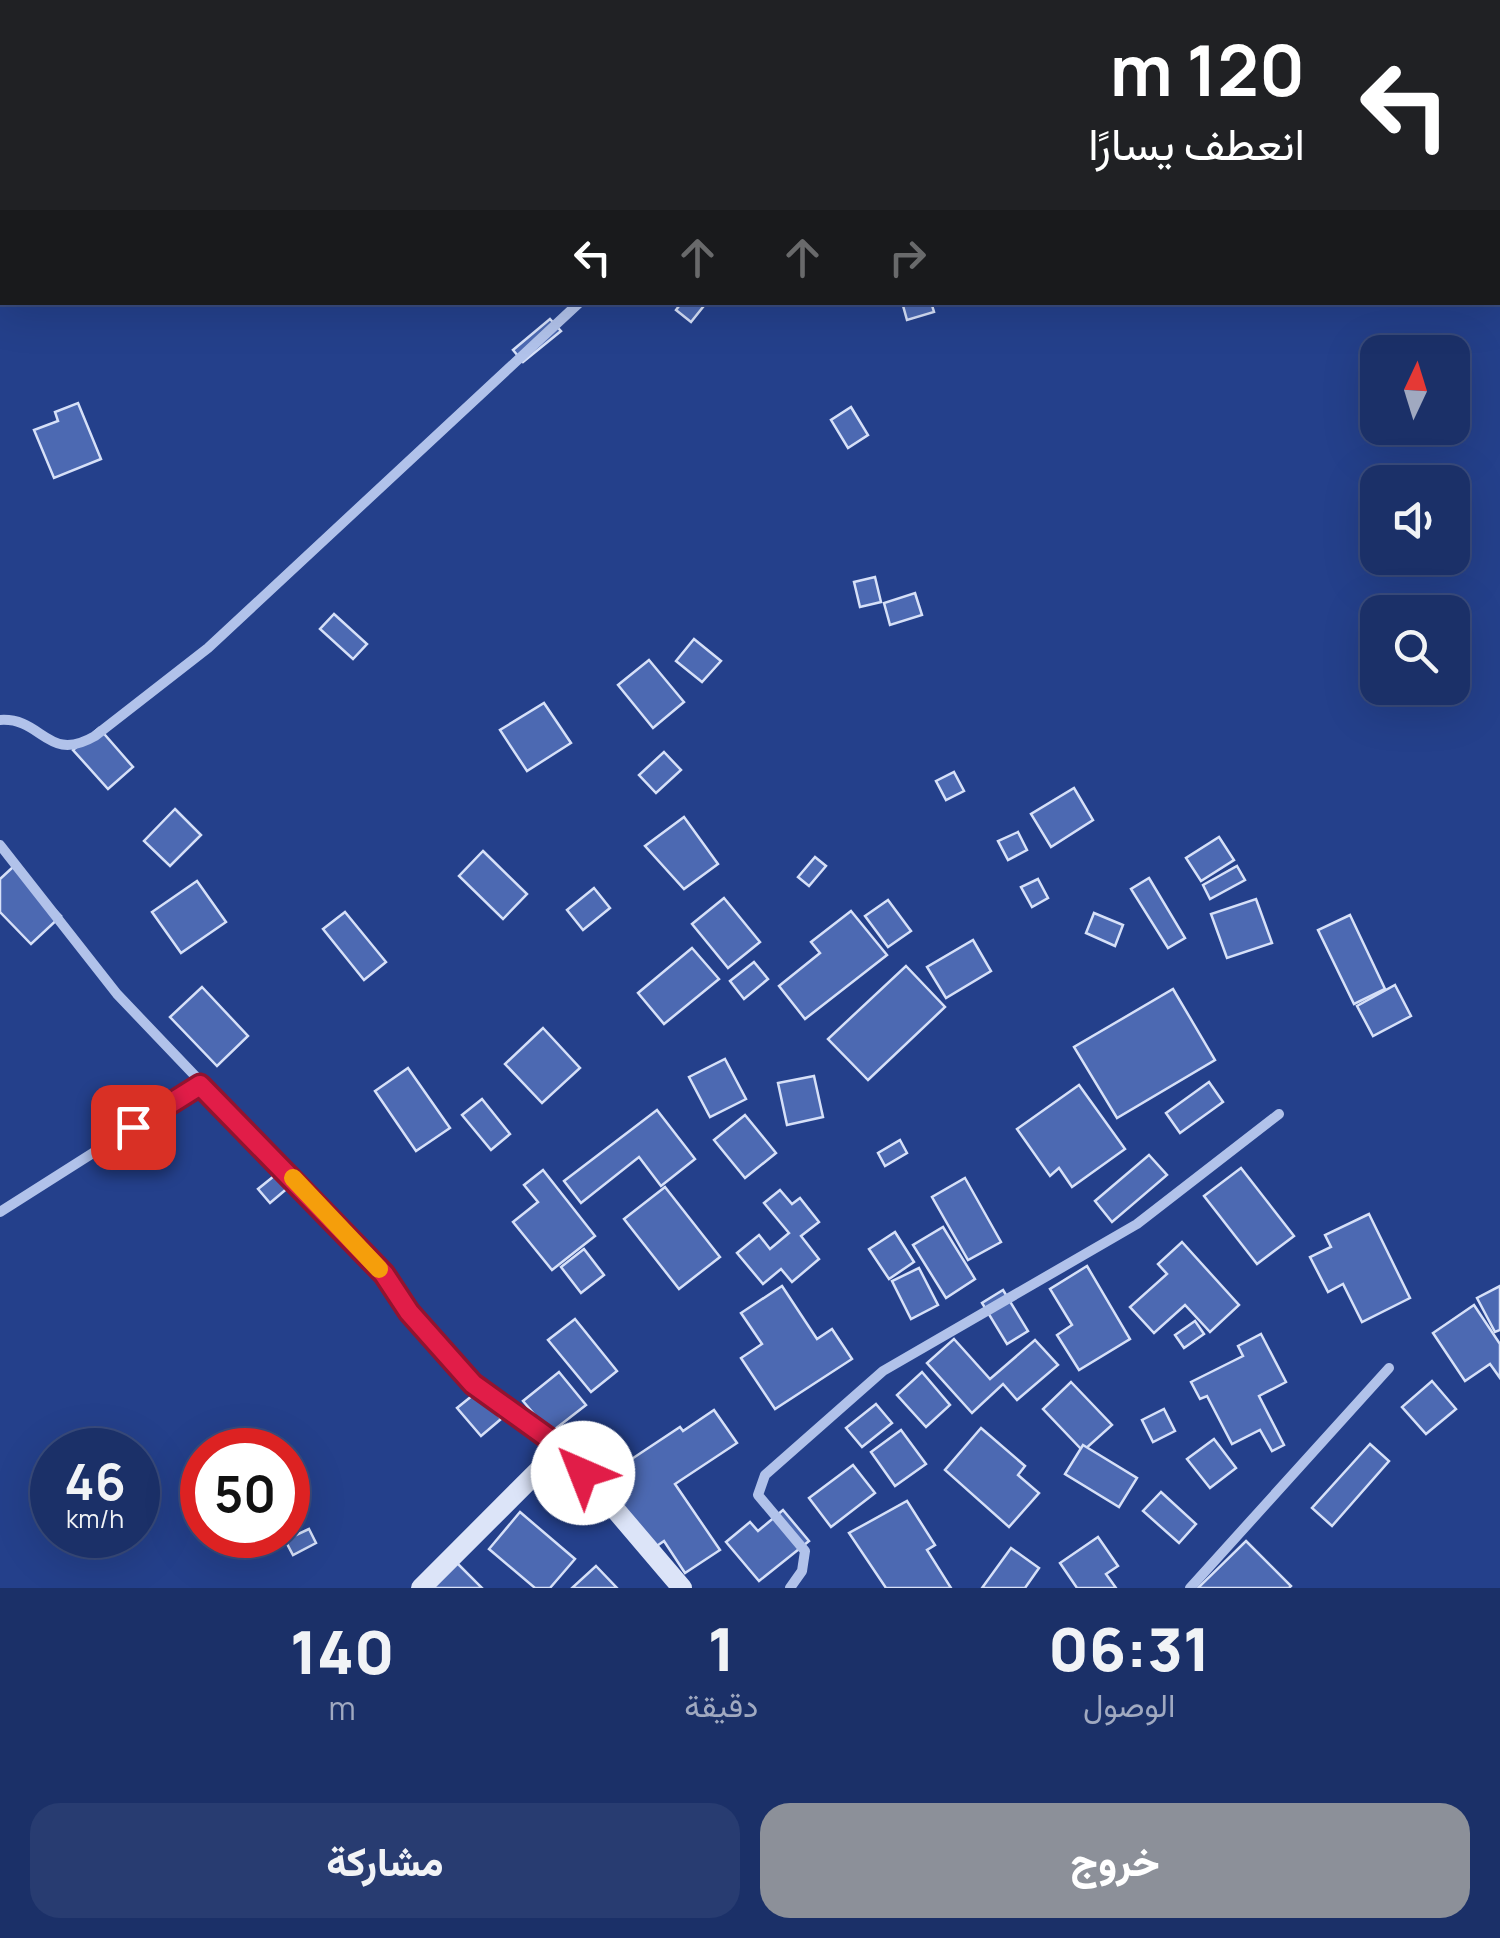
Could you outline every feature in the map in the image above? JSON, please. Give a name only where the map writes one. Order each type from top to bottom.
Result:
[{"type":"main road","points":[[421,1588],[562,1448],[682,1588]]},
{"type":"street","points":[[0,720],[18,721],[61,748],[78,746],[95,736],[208,648],[577,305]]},
{"type":"street","points":[[0,846],[117,994],[384,1274],[409,1312],[473,1384],[562,1448]]},
{"type":"street","points":[[0,1212],[200,1085]]},
{"type":"street","points":[[790,1588],[802,1571],[805,1552],[758,1495],[765,1475],[883,1371],[1137,1224],[1279,1114]]},
{"type":"street","points":[[1190,1588],[1389,1368]]},
{"type":"building","points":[[680,305],[705,305],[691,322],[676,310]]},
{"type":"building","points":[[903,305],[932,305],[934,312],[907,320]]},
{"type":"building","points":[[550,319],[561,331],[523,362],[513,350]]},
{"type":"building","points":[[78,403],[101,459],[54,478],[34,430],[58,421],[55,412]]},
{"type":"building","points":[[851,407],[868,435],[848,448],[831,420]]},
{"type":"building","points":[[875,577],[881,602],[860,607],[854,582]]},
{"type":"building","points":[[915,593],[922,615],[890,625],[884,603]]},
{"type":"building","points":[[334,614],[367,644],[353,659],[320,629]]},
{"type":"building","points":[[694,639],[721,661],[702,682],[676,661]]},
{"type":"building","points":[[649,660],[684,702],[653,728],[618,685]]},
{"type":"building","points":[[544,703],[571,743],[527,771],[500,730]]},
{"type":"building","points":[[99,728],[133,767],[108,789],[73,750]]},
{"type":"building","points":[[664,752],[681,770],[656,793],[639,775]]},
{"type":"building","points":[[954,772],[964,791],[946,800],[936,781]]},
{"type":"building","points":[[1074,788],[1093,820],[1051,847],[1031,814]]},
{"type":"building","points":[[175,809],[201,835],[170,866],[144,841]]},
{"type":"building","points":[[684,817],[718,864],[684,889],[645,846]]},
{"type":"building","points":[[1018,832],[1027,850],[1008,860],[998,841]]},
{"type":"building","points":[[1219,837],[1234,860],[1201,881],[1186,858]]},
{"type":"building","points":[[483,851],[527,894],[503,919],[459,876]]},
{"type":"building","points":[[815,857],[826,866],[809,886],[798,877]]},
{"type":"building","points":[[1237,866],[1245,880],[1210,899],[1203,885]]},
{"type":"building","points":[[13,867],[61,916],[31,944],[0,912],[0,879]]},
{"type":"building","points":[[1149,878],[1185,938],[1168,948],[1131,889]]},
{"type":"building","points":[[1038,879],[1048,898],[1032,907],[1021,887]]},
{"type":"building","points":[[197,881],[226,922],[181,953],[152,912]]},
{"type":"building","points":[[594,888],[610,908],[583,930],[567,910]]},
{"type":"building","points":[[724,898],[760,942],[728,968],[692,924]]},
{"type":"building","points":[[1256,899],[1272,943],[1227,958],[1211,914]]},
{"type":"building","points":[[888,900],[911,931],[888,947],[865,916]]},
{"type":"building","points":[[851,911],[887,955],[805,1019],[779,986],[820,953],[811,942]]},
{"type":"building","points":[[345,912],[386,962],[364,980],[323,929]]},
{"type":"building","points":[[1094,913],[1123,925],[1115,946],[1086,933]]},
{"type":"building","points":[[1350,915],[1385,989],[1354,1004],[1318,930]]},
{"type":"building","points":[[973,940],[991,971],[946,998],[927,967]]},
{"type":"building","points":[[692,948],[719,979],[664,1024],[638,993]]},
{"type":"building","points":[[754,962],[768,979],[744,999],[730,981]]},
{"type":"building","points":[[906,966],[945,1007],[868,1080],[828,1039]]},
{"type":"building","points":[[1395,985],[1411,1016],[1373,1036],[1357,1006]]},
{"type":"building","points":[[202,987],[248,1036],[217,1066],[170,1017]]},
{"type":"building","points":[[1173,989],[1215,1060],[1117,1118],[1074,1047]]},
{"type":"building","points":[[543,1028],[580,1068],[542,1103],[505,1064]]},
{"type":"building","points":[[725,1059],[746,1099],[710,1117],[689,1077]]},
{"type":"building","points":[[408,1068],[450,1128],[416,1151],[375,1091]]},
{"type":"building","points":[[814,1076],[823,1117],[787,1125],[778,1083]]},
{"type":"building","points":[[1209,1082],[1223,1102],[1180,1133],[1166,1113]]},
{"type":"building","points":[[1079,1085],[1125,1149],[1072,1187],[1059,1168],[1050,1176],[1017,1129]]},
{"type":"building","points":[[482,1099],[510,1134],[491,1150],[462,1115]]},
{"type":"building","points":[[657,1110],[695,1159],[661,1186],[639,1157],[581,1203],[564,1181]]},
{"type":"building","points":[[745,1115],[776,1153],[745,1178],[714,1140]]},
{"type":"building","points":[[900,1140],[907,1153],[885,1166],[878,1153]]},
{"type":"building","points":[[1149,1155],[1167,1175],[1112,1222],[1095,1201]]},
{"type":"building","points":[[1241,1168],[1294,1236],[1257,1264],[1204,1196]]},
{"type":"building","points":[[543,1170],[595,1236],[552,1270],[513,1222],[538,1202],[524,1185]]},
{"type":"building","points":[[279,1172],[290,1186],[270,1203],[258,1189]]},
{"type":"building","points":[[965,1178],[1001,1242],[968,1260],[932,1197]]},
{"type":"building","points":[[665,1187],[720,1257],[679,1289],[624,1219]]},
{"type":"building","points":[[780,1190],[792,1204],[800,1198],[819,1222],[801,1236],[819,1259],[792,1282],[781,1269],[763,1284],[737,1253],[759,1235],[770,1249],[789,1233],[764,1203]]},
{"type":"building","points":[[1369,1214],[1410,1298],[1362,1322],[1343,1284],[1328,1292],[1310,1257],[1331,1247],[1325,1235]]},
{"type":"building","points":[[943,1227],[975,1279],[946,1298],[913,1245]]},
{"type":"building","points":[[895,1232],[914,1262],[889,1279],[869,1249]]},
{"type":"building","points":[[1182,1242],[1239,1305],[1210,1332],[1185,1305],[1154,1333],[1130,1307],[1167,1274],[1158,1264]]},
{"type":"building","points":[[584,1249],[604,1275],[581,1293],[561,1267]]},
{"type":"building","points":[[1087,1266],[1130,1339],[1079,1370],[1057,1335],[1072,1325],[1050,1289]]},
{"type":"building","points":[[919,1268],[938,1305],[911,1319],[892,1281]]},
{"type":"building","points":[[782,1286],[817,1339],[832,1329],[852,1359],[775,1409],[741,1358],[762,1344],[741,1313]]},
{"type":"building","points":[[1500,1286],[1500,1330],[1495,1332],[1477,1298]]},
{"type":"building","points":[[1003,1290],[1028,1331],[1007,1344],[982,1303]]},
{"type":"building","points":[[1474,1305],[1500,1344],[1500,1378],[1490,1364],[1465,1381],[1433,1333]]},
{"type":"building","points":[[575,1319],[617,1371],[591,1392],[548,1340]]},
{"type":"building","points":[[1195,1321],[1204,1334],[1184,1348],[1175,1335]]},
{"type":"building","points":[[1261,1334],[1286,1382],[1259,1396],[1284,1445],[1272,1451],[1260,1430],[1232,1444],[1207,1396],[1200,1399],[1191,1382],[1243,1356],[1238,1346]]},
{"type":"building","points":[[954,1339],[990,1379],[1035,1340],[1058,1365],[1017,1400],[1003,1384],[972,1413],[927,1363]]},
{"type":"building","points":[[559,1372],[586,1405],[550,1433],[523,1401]]},
{"type":"building","points":[[922,1372],[950,1405],[926,1427],[897,1395]]},
{"type":"building","points":[[1432,1381],[1456,1409],[1426,1434],[1402,1407]]},
{"type":"building","points":[[1071,1382],[1112,1425],[1083,1451],[1043,1409]]},
{"type":"building","points":[[478,1391],[501,1419],[481,1436],[457,1408]]},
{"type":"building","points":[[876,1404],[892,1423],[862,1447],[846,1428]]},
{"type":"building","points":[[1164,1409],[1175,1431],[1153,1442],[1142,1420]]},
{"type":"building","points":[[714,1410],[737,1443],[675,1484],[720,1550],[685,1573],[664,1541],[651,1550],[603,1478],[680,1427],[683,1431]]},
{"type":"building","points":[[981,1428],[1025,1466],[1018,1475],[1039,1493],[1009,1527],[945,1470]]},
{"type":"building","points":[[901,1430],[926,1464],[895,1486],[871,1452]]},
{"type":"building","points":[[1214,1439],[1236,1468],[1210,1488],[1187,1459]]},
{"type":"building","points":[[1370,1444],[1389,1461],[1332,1526],[1312,1508]]},
{"type":"building","points":[[1083,1445],[1137,1478],[1119,1507],[1065,1474]]},
{"type":"building","points":[[853,1465],[875,1493],[831,1527],[809,1498]]},
{"type":"building","points":[[1161,1492],[1196,1524],[1179,1543],[1143,1511]]},
{"type":"building","points":[[907,1501],[935,1545],[927,1550],[951,1588],[886,1588],[849,1533]]},
{"type":"building","points":[[783,1510],[809,1541],[759,1581],[726,1542],[750,1522],[758,1531]]},
{"type":"building","points":[[520,1512],[575,1559],[550,1588],[535,1588],[489,1549]]},
{"type":"building","points":[[1098,1537],[1118,1566],[1106,1574],[1116,1588],[1077,1588],[1060,1563]]},
{"type":"building","points":[[1246,1541],[1289,1588],[1198,1588]]},
{"type":"building","points":[[1011,1548],[1039,1568],[1025,1588],[982,1588]]},
{"type":"building","points":[[446,1552],[482,1588],[420,1588]]},
{"type":"building","points":[[596,1566],[617,1588],[572,1588]]},
{"type":"slow traffic","points":[[293,1178],[379,1269]]},
{"type":"route","points":[[133,1127],[200,1085],[384,1274],[409,1312],[473,1384],[562,1448],[583,1473]]}]
